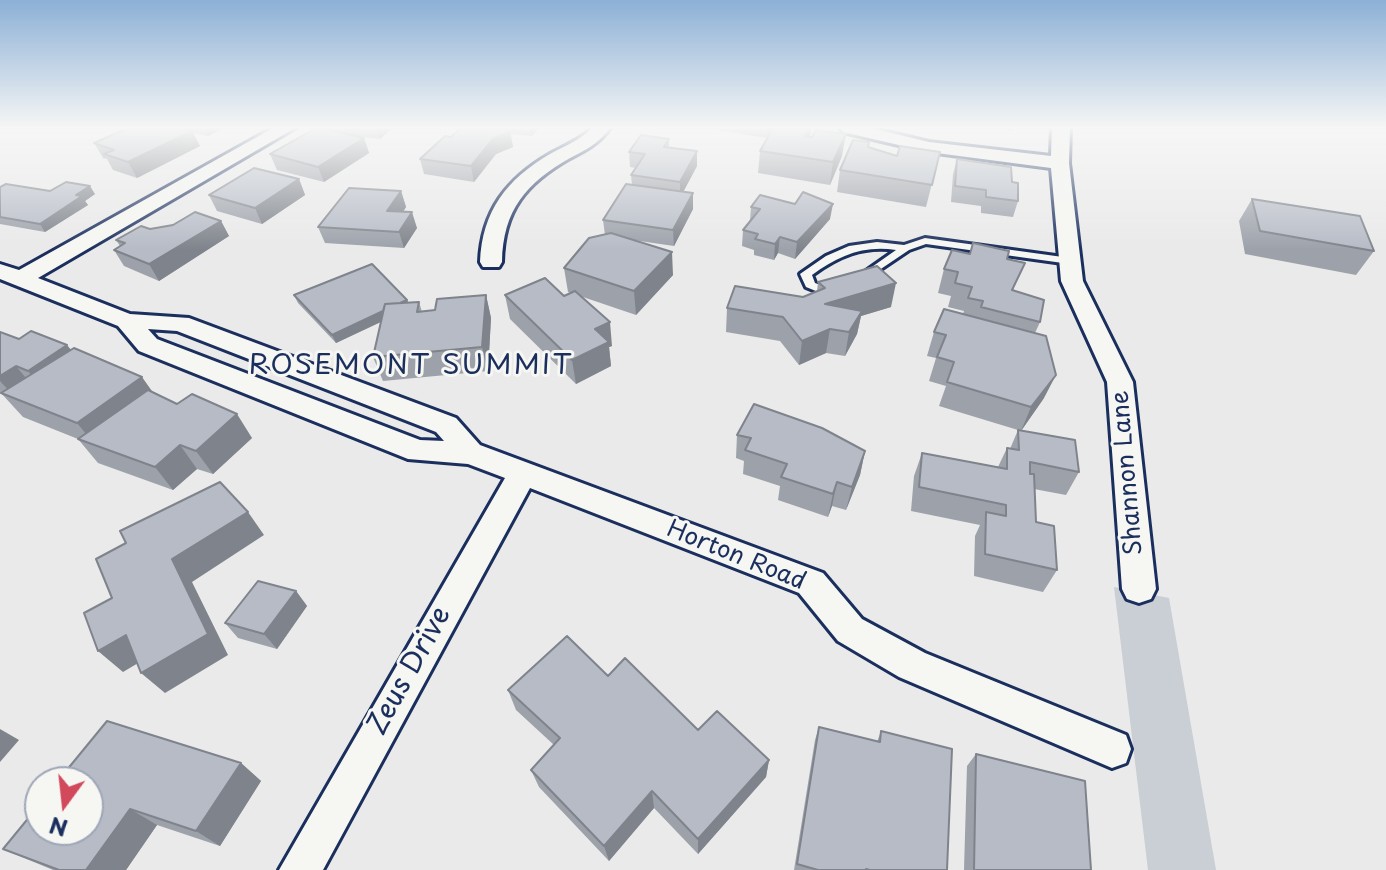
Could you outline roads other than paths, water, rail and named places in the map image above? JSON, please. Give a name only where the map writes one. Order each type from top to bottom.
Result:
[{"type":"street","points":[[10,275],[210,169]]},
{"type":"street","points":[[491,262],[493,223],[514,189],[540,169]]},
{"type":"street","name":"Shannon Lane","points":[[1061,169],[1070,261],[1080,304],[1109,354],[1120,382],[1139,589]]},
{"type":"street","name":"Horton Road","points":[[10,275],[127,321],[148,345],[418,451],[470,453],[811,583],[850,630],[912,665],[1112,749]]},
{"type":"street","name":"Zeus Drive","points":[[300,870],[523,473]]},
{"type":"lane","points":[[905,248],[876,242],[831,256],[806,274],[810,285],[828,293],[847,289],[905,248],[925,241],[1070,261]]},
{"type":"district","name":"ROSEMONT SUMMIT","points":[[411,366]]}]
